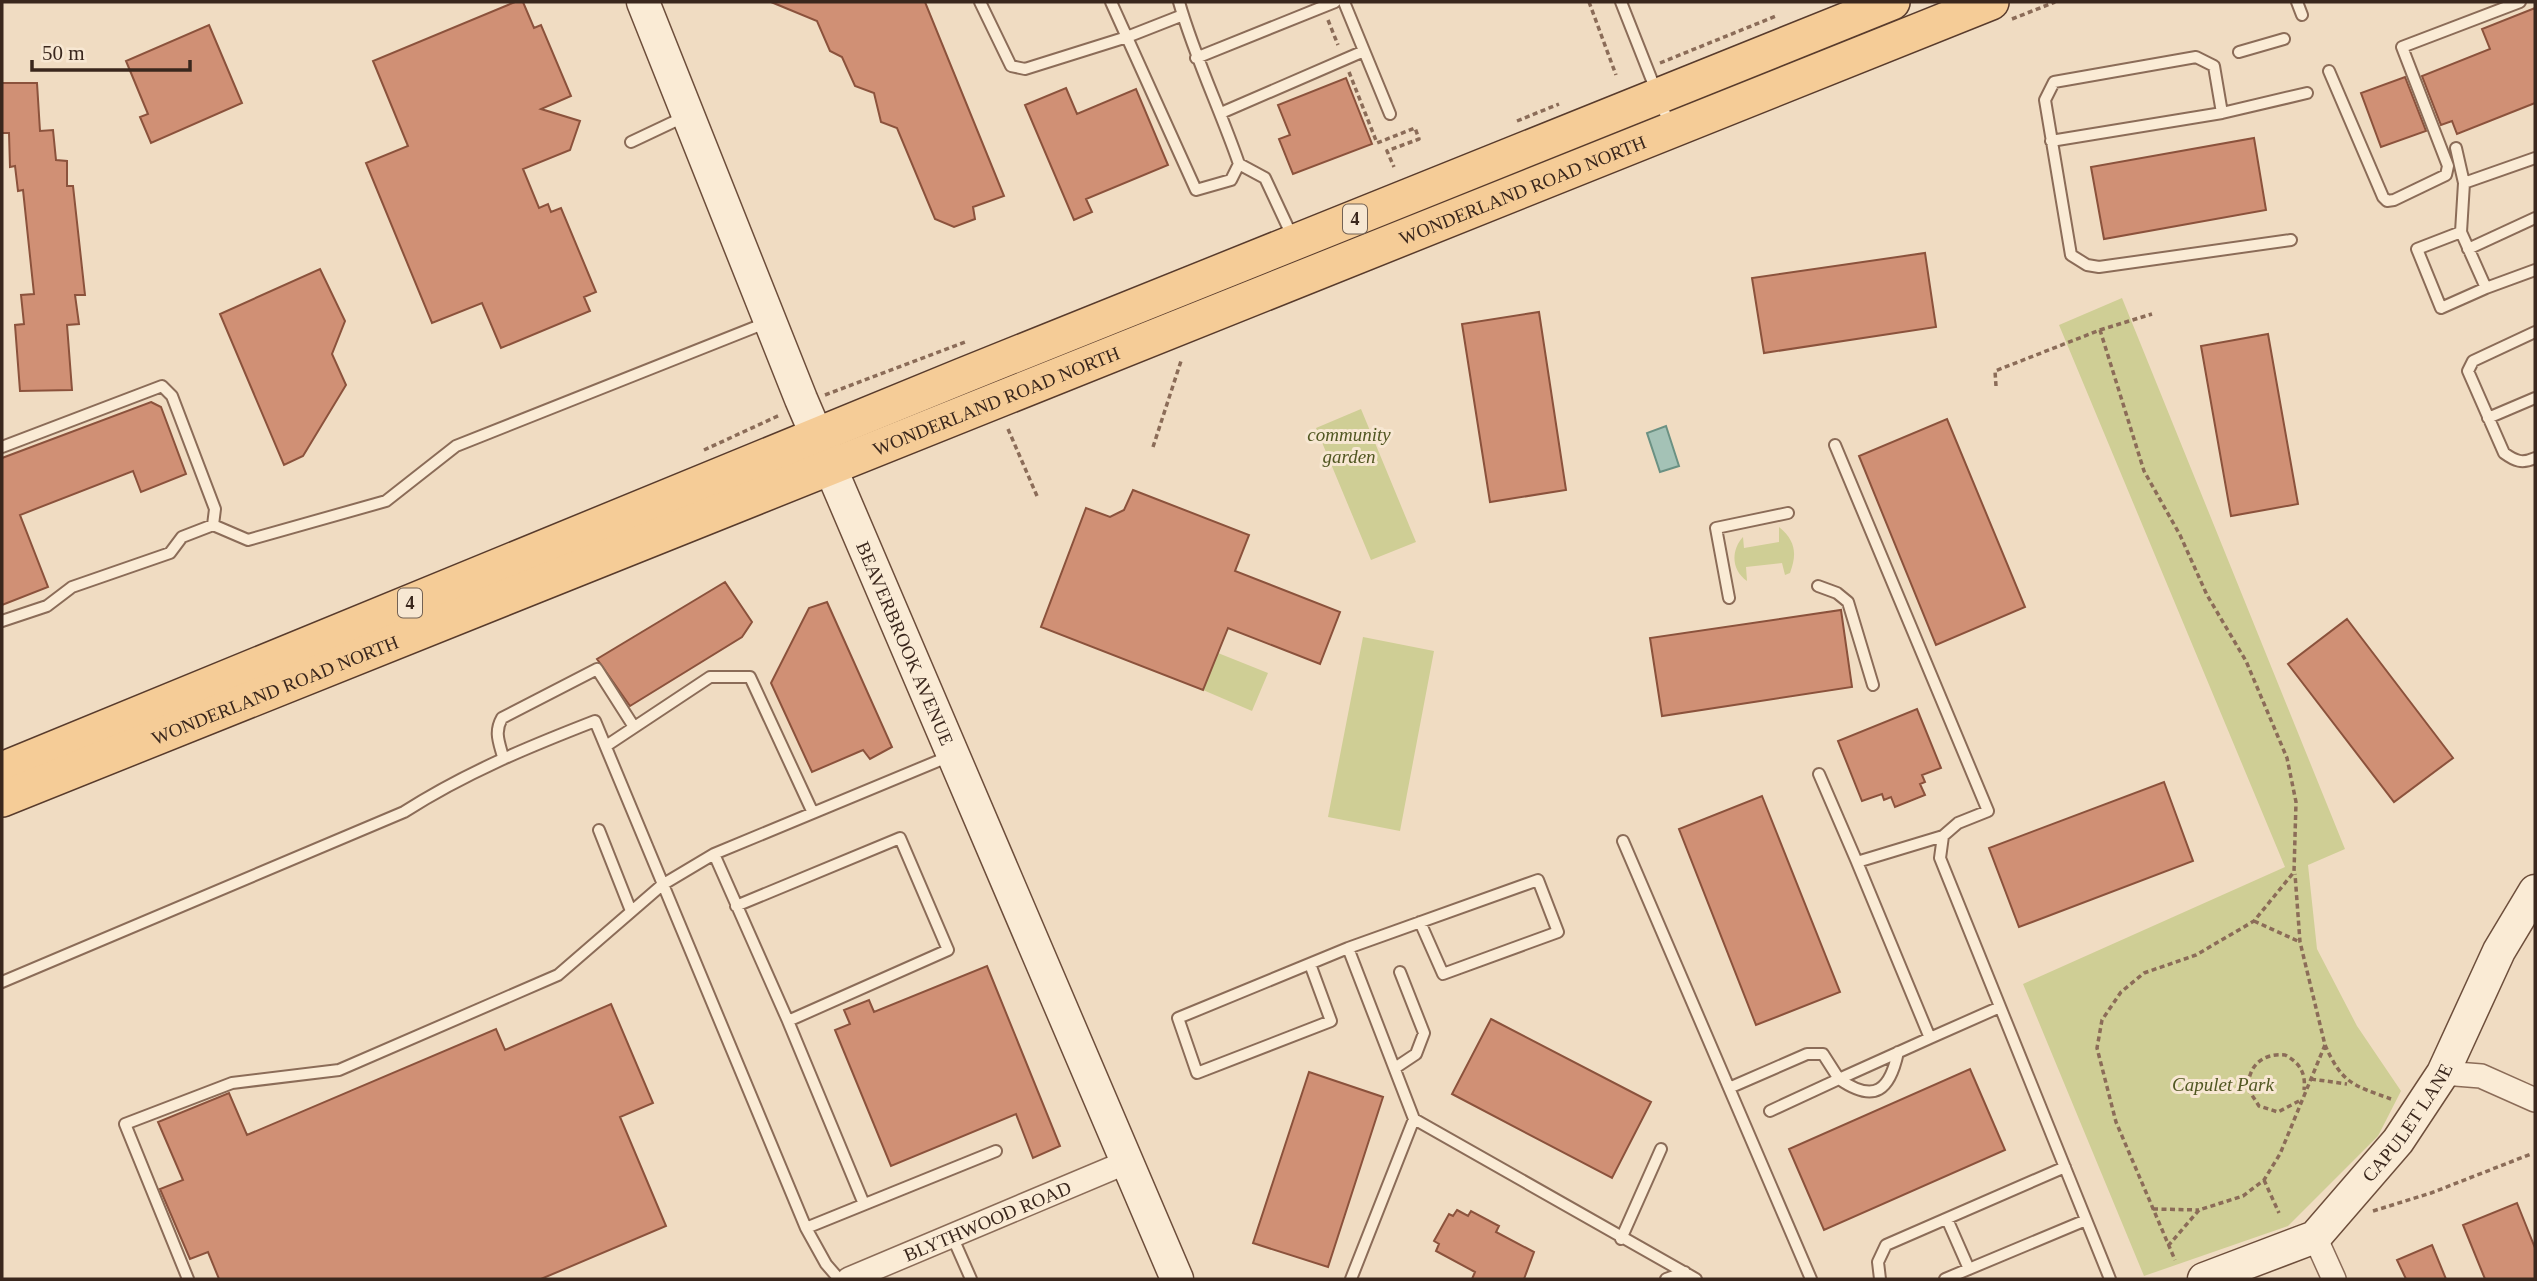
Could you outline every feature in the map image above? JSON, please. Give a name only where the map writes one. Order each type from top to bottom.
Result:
[{"type":"main road","name":"WONDERLAND ROAD NORTH","points":[[2,799],[831,468],[1302,259],[1658,96],[1892,2]]},
{"type":"main road","name":"WONDERLAND ROAD NORTH","points":[[2,769],[818,435],[1302,259],[1672,130],[1991,2]]},
{"type":"street","name":"BEAVERBROOK AVENUE","points":[[643,2],[831,468],[1177,1279]]},
{"type":"street","name":"CAPULET LANE","points":[[2204,1279],[2315,1237],[2398,1141],[2443,1073],[2499,951],[2535,891]]},
{"type":"street","points":[[2443,1073],[2480,1076],[2535,1100]]},
{"type":"street","name":"BLYTHWOOD ROAD","points":[[849,1279],[1127,1162]]},
{"type":"street","points":[[2315,1237],[2334,1279]]},
{"type":"lane","points":[[980,2],[1011,66],[1025,69],[1127,37],[1183,15]]},
{"type":"lane","points":[[1111,2],[1196,190],[1231,180],[1239,164]]},
{"type":"lane","points":[[1179,2],[1196,58],[1221,113],[1239,164],[1265,178],[1302,259]]},
{"type":"lane","points":[[1196,58],[1335,2]]},
{"type":"lane","points":[[1344,2],[1390,114]]},
{"type":"lane","points":[[1621,2],[1672,130]]},
{"type":"lane","points":[[2297,2],[2302,15]]},
{"type":"lane","points":[[2329,71],[2383,197],[2387,201],[2394,200],[2437,181],[2446,175],[2448,166],[2402,47],[2520,2]]},
{"type":"lane","points":[[2239,52],[2284,39]]},
{"type":"lane","points":[[1221,113],[1364,51]]},
{"type":"lane","points":[[2222,113],[2214,66],[2196,57],[2054,82],[2045,100],[2071,255],[2087,265],[2099,267],[2291,240]]},
{"type":"lane","points":[[2052,141],[2222,113],[2307,93]]},
{"type":"lane","points":[[631,142],[688,115]]},
{"type":"lane","points":[[2456,148],[2464,183],[2461,232],[2486,288]]},
{"type":"lane","points":[[2464,183],[2535,158]]},
{"type":"lane","points":[[2468,249],[2535,218]]},
{"type":"lane","points":[[2461,232],[2417,249],[2441,308],[2535,270]]},
{"type":"lane","points":[[2,621],[47,606],[72,587],[170,553],[182,537],[213,525],[248,540],[386,501],[456,446],[771,321]]},
{"type":"lane","points":[[2535,332],[2473,361],[2468,371],[2504,453],[2514,461],[2526,462],[2535,458]]},
{"type":"lane","points":[[2,447],[162,386],[172,396],[215,509],[213,525]]},
{"type":"lane","points":[[2488,418],[2535,398]]},
{"type":"lane","points":[[1835,445],[1988,811],[1958,823],[1942,836],[1857,862]]},
{"type":"lane","points":[[1728,598],[1716,528],[1788,513]]},
{"type":"lane","points":[[1818,586],[1837,593],[1848,602],[1873,685]]},
{"type":"lane","points":[[503,757],[496,727],[502,718],[597,669],[634,727]]},
{"type":"lane","points":[[606,746],[710,677],[750,677],[813,813]]},
{"type":"lane","points":[[2,982],[404,812],[452,782],[503,757],[595,721],[806,1228],[826,1264],[839,1279]]},
{"type":"lane","points":[[188,1279],[125,1124],[232,1083],[339,1070],[558,975],[662,885],[714,854],[953,755]]},
{"type":"lane","points":[[1819,774],[1930,1038]]},
{"type":"lane","points":[[599,830],[631,911]]},
{"type":"lane","points":[[1942,836],[1940,858],[2110,1279]]},
{"type":"lane","points":[[736,906],[900,838],[947,950],[788,1021]]},
{"type":"lane","points":[[1623,841],[1811,1279]]},
{"type":"lane","points":[[714,854],[788,1021],[863,1204]]},
{"type":"lane","points":[[1310,964],[1331,1021],[1197,1073],[1178,1018],[1348,948],[1420,922],[1538,880],[1558,932],[1443,974],[1420,922]]},
{"type":"lane","points":[[1348,948],[1414,1119],[1621,1239],[1696,1279]]},
{"type":"lane","points":[[1395,1068],[1416,1054],[1424,1033],[1400,972]]},
{"type":"lane","points":[[1770,1111],[2000,1007]]},
{"type":"lane","points":[[1729,1088],[1807,1054],[1823,1054],[1839,1079],[1853,1089],[1870,1091],[1882,1088],[1893,1078],[1898,1052]]},
{"type":"lane","points":[[1351,1279],[1414,1119]]},
{"type":"lane","points":[[1621,1239],[1661,1149]]},
{"type":"lane","points":[[806,1228],[996,1151]]},
{"type":"lane","points":[[1880,1279],[1878,1262],[1886,1245],[2065,1167]]},
{"type":"lane","points":[[1947,1219],[1969,1269]]},
{"type":"lane","points":[[1945,1279],[2086,1220]]},
{"type":"lane","points":[[952,1236],[971,1279]]},
{"type":"lane","points":[[1666,1279],[1685,1272]]},
{"type":"path","points":[[1589,2],[1616,75]]},
{"type":"path","points":[[1377,143],[1415,128],[1419,139],[1387,151],[1394,167]]},
{"type":"path","points":[[1996,386],[1996,371],[2100,330],[2152,314]]},
{"type":"path","points":[[2100,330],[2144,471],[2180,535],[2207,595],[2246,661],[2287,758],[2296,802],[2294,872],[2300,942],[2325,1045],[2337,1071],[2350,1084]]},
{"type":"path","points":[[1153,447],[1181,361]]},
{"type":"path","points":[[1008,429],[1037,496]]},
{"type":"path","points":[[2175,1261],[2116,1122],[2097,1048],[2102,1020],[2121,992],[2144,974],[2196,955],[2254,921],[2294,872]]},
{"type":"path","points":[[2254,921],[2300,942]]},
{"type":"path","points":[[2153,1209],[2199,1210],[2243,1196],[2264,1180],[2280,1154],[2300,1099],[2325,1045]]},
{"type":"path","points":[[2300,1099],[2278,1112],[2259,1106],[2248,1089],[2251,1070],[2265,1056],[2285,1055],[2301,1067],[2305,1076],[2304,1093]]},
{"type":"path","points":[[2311,1079],[2350,1084],[2391,1099]]},
{"type":"path","points":[[2367,1212],[2431,1193],[2531,1154]]},
{"type":"path","points":[[2264,1180],[2279,1213]]},
{"type":"path","points":[[2168,1246],[2199,1210]]},
{"type":"green space","name":"Capulet Park","points":[[2122,298],[2345,849],[2308,865],[2317,949],[2357,1026],[2401,1091],[2378,1136],[2288,1226],[2144,1276],[2023,984],[2285,867],[2059,325]]},
{"type":"green space","name":"community garden","points":[[1361,409],[1416,542],[1371,560],[1316,428]]},
{"type":"green space","points":[[1779,527],[1789,537],[1794,548],[1790,573],[1785,575],[1782,563],[1746,567],[1747,581],[1738,571],[1734,560],[1739,542],[1743,537],[1744,548],[1779,542]]},
{"type":"green space","points":[[1363,637],[1434,651],[1400,831],[1328,817]]},
{"type":"green space","points":[[1218,653],[1268,673],[1252,711],[1203,690]]},
{"type":"shaded area","points":[[1666,426],[1679,466],[1660,472],[1647,433]]},
{"type":"building","points":[[515,2],[523,2],[534,28],[541,25],[571,96],[541,109],[580,121],[570,150],[523,169],[539,208],[548,204],[551,212],[561,208],[596,292],[584,297],[590,311],[501,348],[482,303],[432,323],[366,163],[408,146],[373,61]]},
{"type":"building","points":[[771,2],[925,2],[1004,196],[973,207],[975,219],[954,227],[935,219],[897,128],[881,122],[874,93],[855,86],[842,57],[830,51],[817,21]]},
{"type":"building","points":[[2535,8],[2535,103],[2457,134],[2452,121],[2441,125],[2422,76],[2490,49],[2482,29]]},
{"type":"building","points":[[209,25],[242,103],[151,143],[140,117],[148,114],[126,61]]},
{"type":"building","points":[[2405,77],[2426,131],[2381,147],[2361,93]]},
{"type":"building","points":[[1346,78],[1372,144],[1293,174],[1279,139],[1290,135],[1278,105]]},
{"type":"building","points":[[2,83],[37,83],[40,131],[53,130],[56,160],[67,161],[67,186],[73,186],[85,295],[75,295],[79,324],[67,325],[72,390],[20,391],[15,325],[24,324],[21,295],[34,294],[23,190],[18,191],[15,166],[10,167],[9,133],[2,133]]},
{"type":"building","points":[[1066,88],[1077,114],[1136,89],[1168,165],[1086,199],[1092,212],[1074,220],[1025,105]]},
{"type":"building","points":[[2254,138],[2266,210],[2104,239],[2091,167]]},
{"type":"building","points":[[1925,253],[1936,327],[1764,353],[1752,278]]},
{"type":"building","points":[[320,269],[345,321],[332,354],[346,385],[303,456],[284,465],[220,314]]},
{"type":"building","points":[[1539,312],[1566,490],[1490,502],[1462,324]]},
{"type":"building","points":[[2268,334],[2298,504],[2231,516],[2201,346]]},
{"type":"building","points":[[151,402],[161,407],[186,474],[141,492],[133,471],[20,515],[48,587],[2,605],[2,458]]},
{"type":"building","points":[[1947,419],[2025,607],[1936,645],[1859,456]]},
{"type":"building","points":[[1133,490],[1249,535],[1235,571],[1340,612],[1320,664],[1228,628],[1203,690],[1041,627],[1086,508],[1110,517],[1124,510]]},
{"type":"building","points":[[725,582],[752,622],[742,637],[630,706],[597,659]]},
{"type":"building","points":[[827,602],[892,747],[870,759],[863,750],[812,772],[771,683],[809,608]]},
{"type":"building","points":[[1841,610],[1852,687],[1662,716],[1650,638]]},
{"type":"building","points":[[2347,619],[2453,758],[2394,802],[2288,664]]},
{"type":"building","points":[[1917,709],[1941,768],[1922,775],[1925,782],[1920,784],[1925,795],[1895,807],[1891,797],[1884,800],[1882,794],[1862,801],[1838,741]]},
{"type":"building","points":[[2164,782],[2193,861],[2019,927],[1989,848]]},
{"type":"building","points":[[1762,796],[1840,992],[1756,1025],[1679,829]]},
{"type":"building","points":[[987,966],[1060,1146],[1033,1158],[1016,1114],[891,1166],[835,1030],[850,1024],[844,1010],[869,1000],[874,1012]]},
{"type":"building","points":[[611,1004],[653,1103],[620,1117],[666,1226],[541,1279],[219,1279],[208,1252],[190,1259],[160,1189],[183,1180],[158,1122],[229,1093],[247,1135],[496,1029],[505,1050]]},
{"type":"building","points":[[1491,1019],[1651,1102],[1612,1178],[1452,1094]]},
{"type":"building","points":[[1970,1069],[2005,1150],[1824,1230],[1789,1149]]},
{"type":"building","points":[[1309,1072],[1383,1097],[1328,1267],[1253,1243]]},
{"type":"building","points":[[2517,1203],[2535,1248],[2535,1279],[2485,1279],[2463,1225]]},
{"type":"building","points":[[1457,1210],[1468,1216],[1471,1211],[1499,1226],[1496,1232],[1534,1252],[1524,1279],[1472,1279],[1475,1272],[1436,1251],[1439,1244],[1434,1241],[1449,1214],[1453,1216]]},
{"type":"building","points":[[2432,1245],[2446,1279],[2406,1279],[2397,1260]]}]
